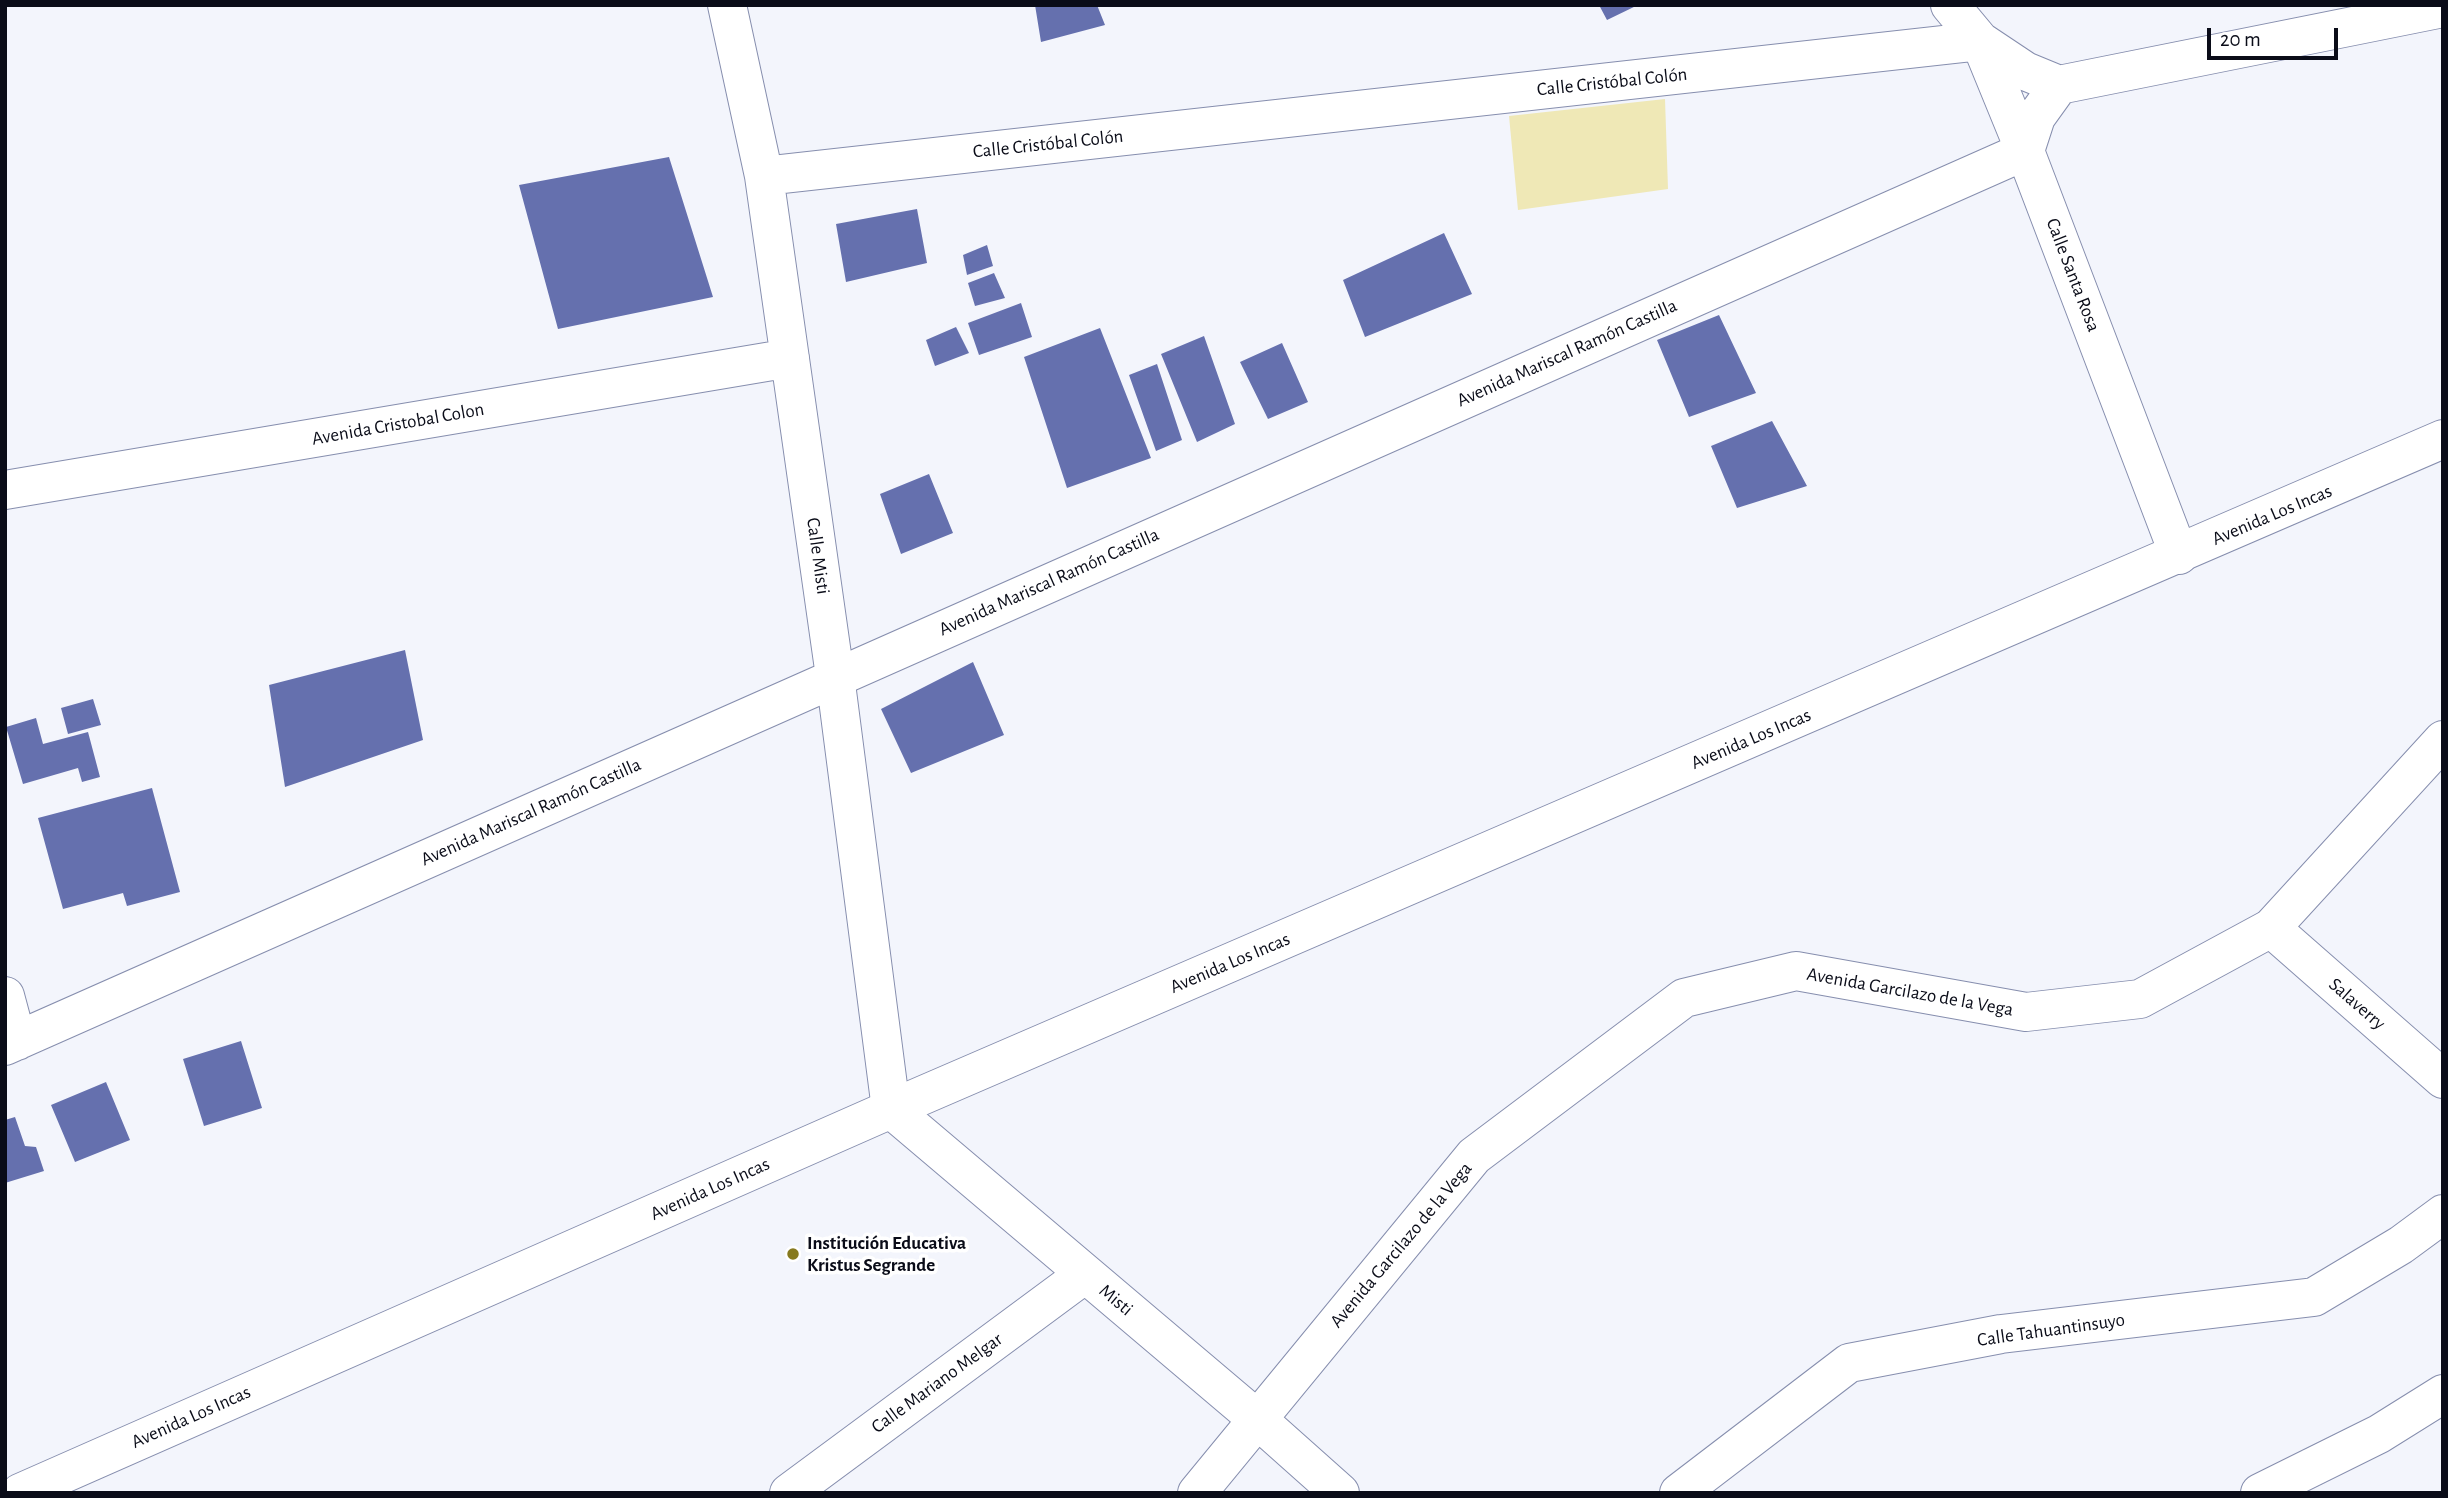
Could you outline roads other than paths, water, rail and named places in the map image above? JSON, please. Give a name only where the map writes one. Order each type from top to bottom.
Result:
[{"type":"street","name":"Calle Misti","points":[[727,5],[764,176],[835,676],[891,1109]]},
{"type":"street","name":"Calle Santa Rosa","points":[[1950,5],[1980,41],[2025,151],[2179,555]]},
{"type":"street","points":[[1980,41],[2025,71],[2059,85],[2443,8]]},
{"type":"street","name":"Calle Cristóbal Colón","points":[[764,176],[1980,41]]},
{"type":"street","points":[[2025,151],[2036,117],[2059,85]]},
{"type":"street","name":"Avenida Mariscal Ramón Castilla","points":[[11,1043],[2025,151]]},
{"type":"street","name":"Avenida Cristobal Colon","points":[[5,490],[790,358]]},
{"type":"street","name":"Avenida Los Incas","points":[[20,1493],[891,1109],[2443,439]]},
{"type":"street","name":"Avenida Garcilazo de la Vega","points":[[1197,1493],[1474,1156],[1684,998],[1796,971],[2025,1012],[2140,999],[2271,928],[2443,740]]},
{"type":"street","name":"Salaverry","points":[[2271,928],[2443,1080]]},
{"type":"street","points":[[5,996],[11,1043]]},
{"type":"street","name":"Misti","points":[[891,1109],[1257,1419],[1340,1493]]},
{"type":"street","name":"Calle Tahuantinsuyo","points":[[1679,1493],[1849,1363],[2001,1334],[2314,1297],[2401,1245],[2443,1214]]},
{"type":"street","name":"Calle Mariano Melgar","points":[[789,1493],[1085,1274]]},
{"type":"street","points":[[2260,1493],[2379,1433],[2443,1394]]},
{"type":"place","name":"Institución Educativa Kristus Segrande","points":[[793,1254]]}]
